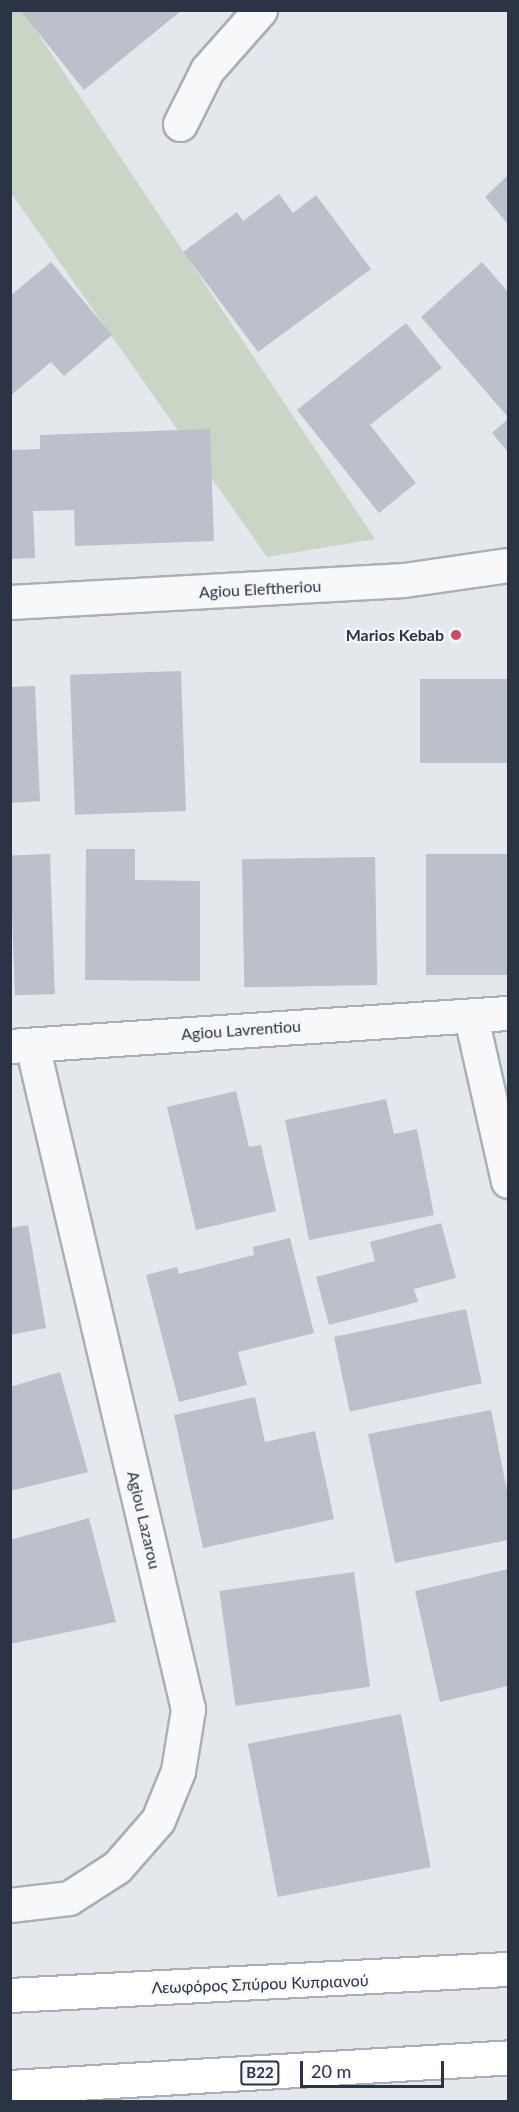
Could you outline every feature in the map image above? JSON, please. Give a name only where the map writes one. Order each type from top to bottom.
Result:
[{"type":"main road","name":"Λεωφόρος Σπύρου Κυπριανού","points":[[10,1995],[508,1970]]},
{"type":"main road","name":"B22","points":[[10,2087],[508,2057]]},
{"type":"street","points":[[180,124],[207,70],[260,10]]},
{"type":"street","name":"Agiou Eleftheriou","points":[[10,602],[404,580],[508,566]]},
{"type":"street","name":"Agiou Lavrentiou","points":[[21,1045],[508,1013]]},
{"type":"street","points":[[471,1017],[508,1181]]},
{"type":"street","name":"Agiou Lazarou","points":[[10,1905],[69,1898],[117,1867],[158,1820],[178,1771],[188,1709],[21,1045]]},
{"type":"street","points":[[457,2061],[508,2075]]},
{"type":"green space","points":[[10,11],[23,11],[375,539],[267,557],[11,193]]},
{"type":"building","points":[[20,10],[182,10],[84,90]]},
{"type":"building","points":[[508,175],[508,224],[485,197]]},
{"type":"building","points":[[279,194],[293,213],[316,195],[371,269],[258,352],[183,252],[237,212],[243,221]]},
{"type":"building","points":[[51,262],[112,335],[64,376],[51,362],[10,396],[10,296]]},
{"type":"building","points":[[482,262],[508,292],[508,417],[421,317]]},
{"type":"building","points":[[406,323],[442,368],[370,425],[416,483],[379,513],[297,410]]},
{"type":"building","points":[[508,419],[508,452],[492,433]]},
{"type":"building","points":[[210,429],[214,541],[75,546],[74,510],[33,511],[35,558],[10,559],[10,450],[40,449],[40,435]]},
{"type":"building","points":[[181,671],[186,811],[75,815],[70,675]]},
{"type":"building","points":[[420,679],[508,679],[508,763],[420,763]]},
{"type":"building","points":[[35,686],[40,801],[10,803],[10,687]]},
{"type":"building","points":[[86,849],[135,849],[135,880],[200,881],[200,981],[85,980]]},
{"type":"building","points":[[50,854],[55,994],[15,995],[10,855]]},
{"type":"building","points":[[426,854],[508,854],[508,975],[426,975]]},
{"type":"building","points":[[375,857],[377,985],[244,987],[242,859]]},
{"type":"building","points":[[236,1091],[249,1147],[261,1145],[276,1211],[196,1230],[167,1107]]},
{"type":"building","points":[[386,1099],[394,1134],[417,1129],[434,1215],[309,1240],[285,1120]]},
{"type":"building","points":[[441,1223],[456,1278],[414,1289],[418,1302],[329,1325],[316,1277],[375,1261],[370,1242]]},
{"type":"building","points":[[28,1225],[46,1328],[10,1335],[10,1228]]},
{"type":"building","points":[[290,1238],[314,1333],[238,1352],[247,1385],[179,1402],[146,1275],[177,1267],[179,1274],[254,1255],[253,1247]]},
{"type":"building","points":[[466,1309],[482,1383],[350,1411],[334,1337]]},
{"type":"building","points":[[60,1372],[88,1472],[10,1491],[10,1387]]},
{"type":"building","points":[[255,1397],[265,1442],[315,1431],[334,1519],[203,1548],[174,1415]]},
{"type":"building","points":[[491,1410],[508,1496],[508,1540],[395,1563],[368,1434]]},
{"type":"building","points":[[89,1518],[116,1622],[10,1644],[10,1540]]},
{"type":"building","points":[[508,1569],[508,1686],[440,1702],[415,1591]]},
{"type":"building","points":[[354,1572],[370,1687],[235,1706],[219,1591]]},
{"type":"building","points":[[401,1714],[431,1867],[278,1897],[248,1744]]},
{"type":"place","name":"Marios Kebab","points":[[456,635]]}]
